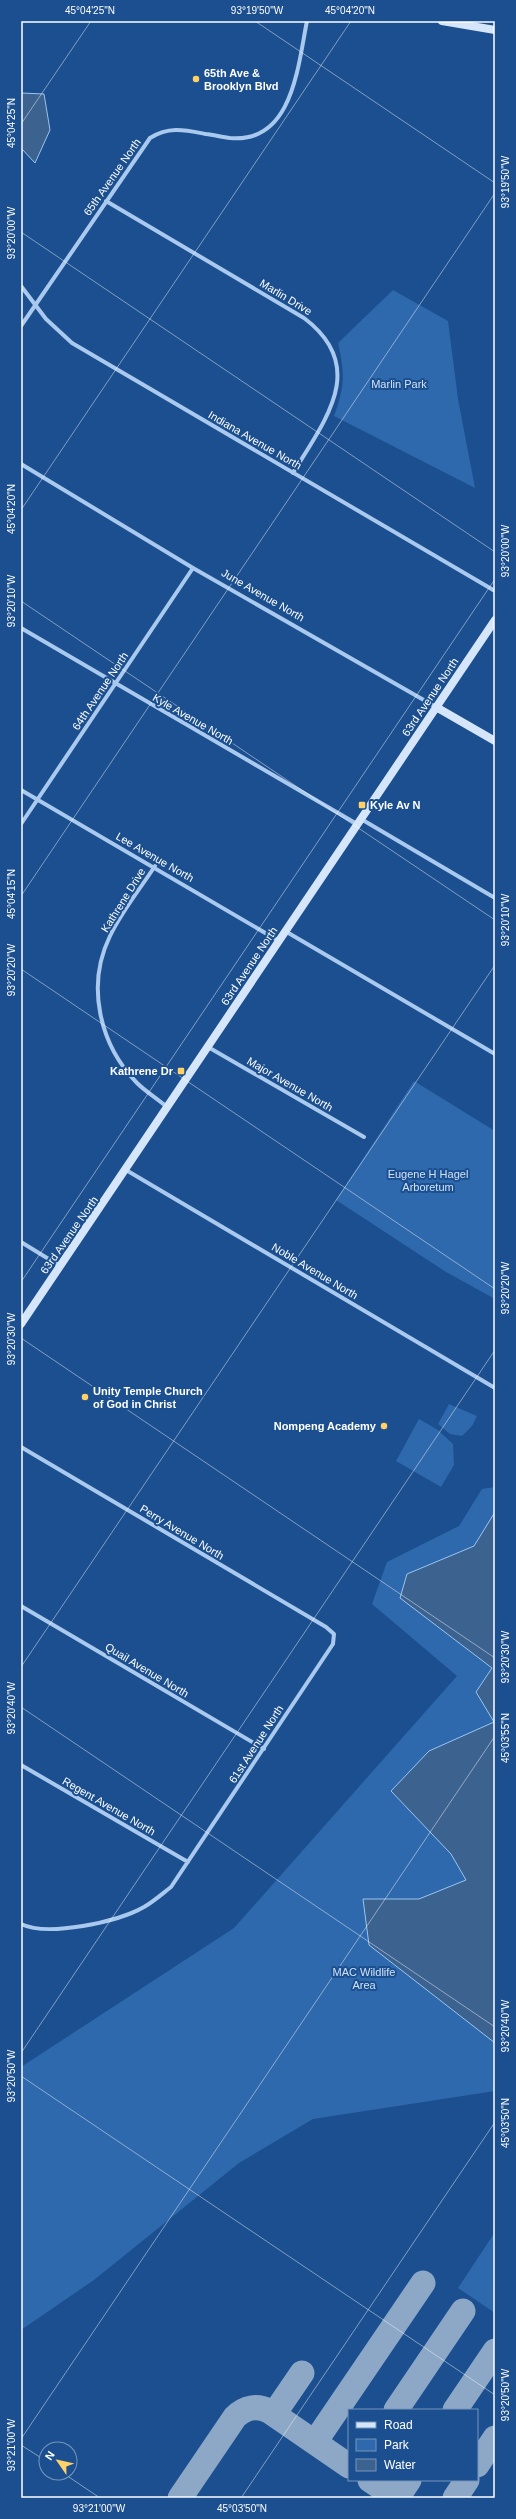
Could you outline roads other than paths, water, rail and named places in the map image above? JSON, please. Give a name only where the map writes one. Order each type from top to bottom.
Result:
[{"type":"street","name":"65th Avenue North","points":[[21,326],[142,147],[161,131],[174,129],[231,138],[260,132],[274,123],[284,111],[292,94],[307,21]]},
{"type":"street","points":[[442,21],[495,30]]},
{"type":"street","name":"Marlin Drive","points":[[106,202],[304,318],[326,339],[337,368],[338,385],[334,400],[293,473]]},
{"type":"street","name":"Indiana Avenue North","points":[[21,286],[34,306],[58,332],[72,343],[495,591]]},
{"type":"street","name":"June Avenue North","points":[[21,464],[193,568],[495,741]]},
{"type":"street","name":"64th Avenue North","points":[[21,824],[193,568]]},
{"type":"street","name":"63rd Avenue North","points":[[21,1324],[168,1108],[285,931],[495,620]]},
{"type":"street","name":"Kyle Avenue North","points":[[21,628],[115,684],[495,898]]},
{"type":"street","name":"Lee Avenue North","points":[[21,790],[155,866],[279,941]]},
{"type":"street","name":"Kathrene Drive","points":[[155,866],[110,936],[102,958],[98,1004],[102,1026],[123,1067],[138,1084],[168,1108]]},
{"type":"street","points":[[285,931],[495,1054]]},
{"type":"street","name":"Major Avenue North","points":[[208,1047],[364,1137]]},
{"type":"street","name":"Noble Avenue North","points":[[126,1170],[495,1388]]},
{"type":"street","points":[[21,1242],[60,1266]]},
{"type":"street","name":"Perry Avenue North","points":[[21,1447],[326,1626],[334,1634]]},
{"type":"street","name":"Quail Avenue North","points":[[21,1606],[264,1749]]},
{"type":"street","name":"61st Avenue North","points":[[21,1924],[38,1929],[58,1929],[127,1915],[143,1908],[166,1891],[188,1862],[333,1644],[334,1634]]},
{"type":"street","name":"Regent Avenue North","points":[[21,1765],[188,1862]]},
{"type":"water","points":[[21,93],[44,94],[50,130],[35,163],[21,148]]},
{"type":"water","points":[[495,1512],[495,2043],[369,1945],[363,1899],[419,1899],[466,1880],[451,1854],[391,1791],[429,1751],[494,1722],[476,1692],[492,1668],[400,1598],[407,1574],[474,1546]]},
{"type":"place","name":"65th Ave & Brooklyn Blvd","points":[[196,79]]},
{"type":"place","name":"Kyle Av N","points":[[362,805]]},
{"type":"place","name":"Kathrene Dr","points":[[181,1071]]},
{"type":"place","name":"Unity Temple Church of God in Christ","points":[[85,1397]]},
{"type":"place","name":"Nompeng Academy","points":[[384,1426]]},
{"type":"park label","name":"Marlin Park","points":[[399,384]]},
{"type":"park label","name":"Eugene H Hagel Arboretum","points":[[428,1180]]},
{"type":"park label","name":"MAC Wildlife Area","points":[[364,1978]]}]
